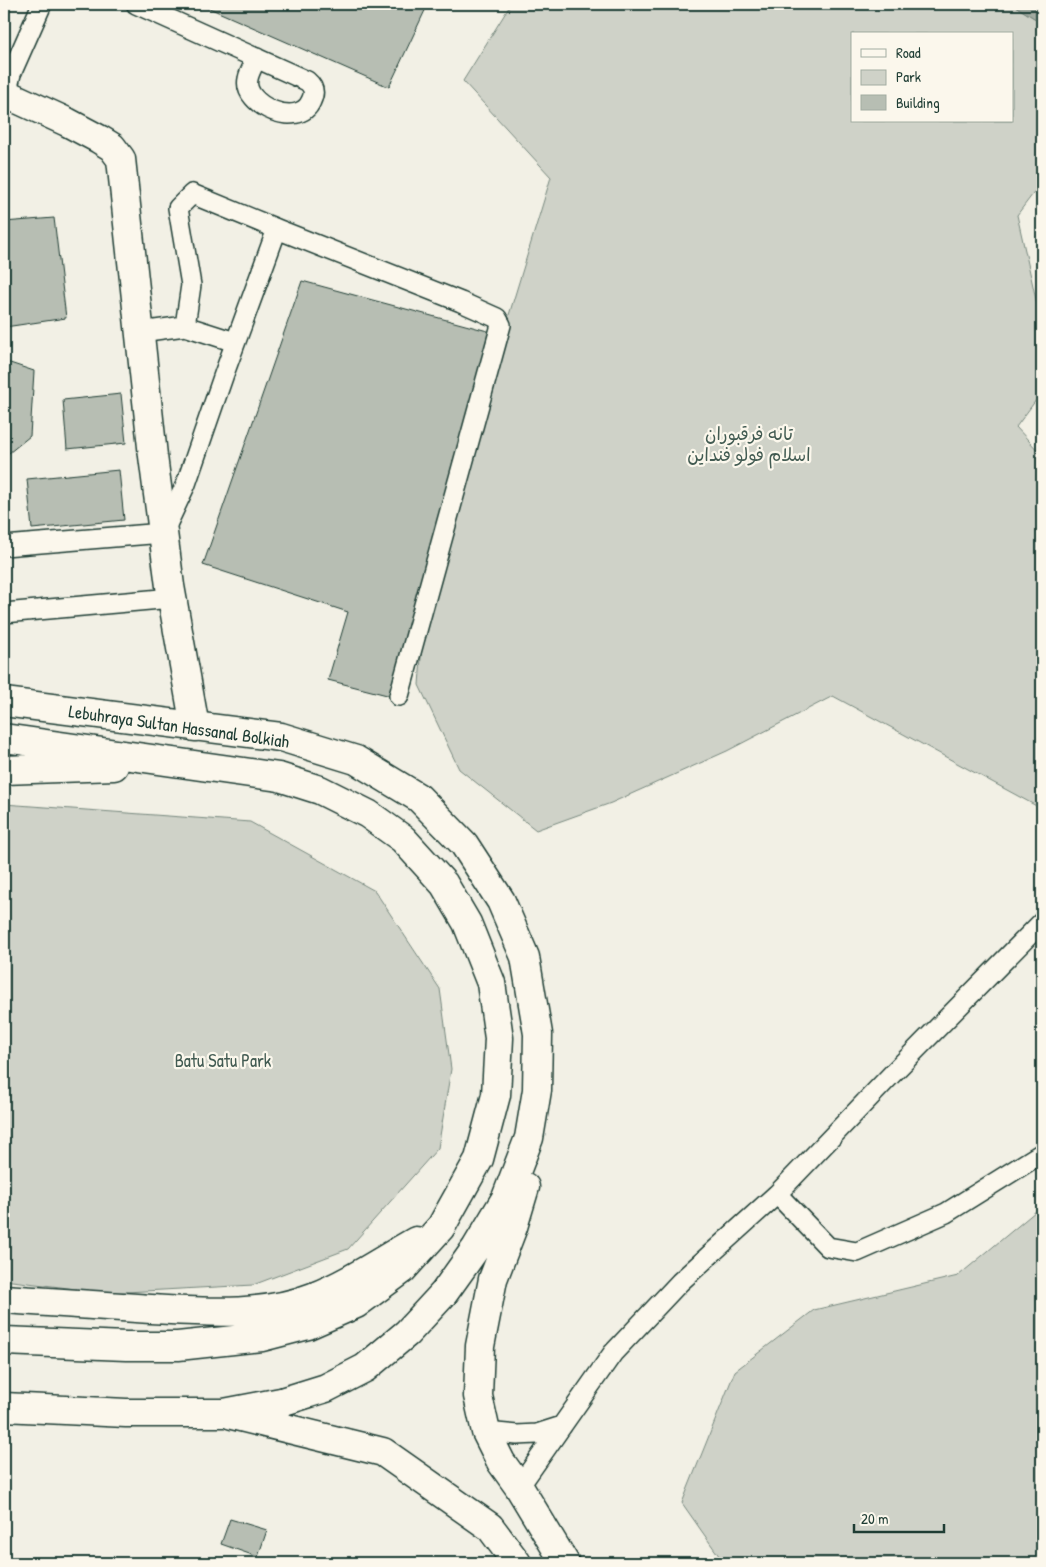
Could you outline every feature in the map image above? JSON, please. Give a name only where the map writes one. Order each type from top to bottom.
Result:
[{"type":"main road","points":[[5,97],[67,122],[99,139],[112,147],[121,160],[153,456],[172,598],[195,727]]},
{"type":"main road","name":"Lebuhraya Sultan Hassanal Bolkiah","points":[[4,702],[281,738],[356,760],[419,798],[464,844],[501,901],[525,957],[538,1034],[537,1090],[529,1138],[506,1198],[476,1248],[444,1293],[407,1333],[365,1368],[326,1388],[280,1402],[224,1413],[126,1413],[4,1407]]},
{"type":"main road","name":"Lebuhraya Sultan Hassanal Bolkiah","points":[[4,738],[279,777],[320,790],[368,814],[403,839],[444,884],[467,923],[492,983],[499,1038],[496,1095],[479,1159],[441,1227],[402,1270],[356,1304],[308,1325],[253,1338],[178,1346],[4,1342]]},
{"type":"main road","points":[[4,770],[193,764]]},
{"type":"main road","points":[[529,1138],[527,1181],[493,1278],[480,1346],[478,1396],[486,1432],[501,1462],[519,1487],[565,1563]]},
{"type":"main road","points":[[4,1299],[235,1312],[279,1307],[312,1297],[347,1281],[441,1227]]},
{"type":"main road","points":[[224,1413],[383,1452],[490,1526],[517,1563]]},
{"type":"lane","points":[[5,97],[11,74],[42,4]]},
{"type":"lane","points":[[136,4],[257,58]]},
{"type":"lane","points":[[185,326],[191,285],[178,208],[192,194],[497,318],[501,325],[399,696]]},
{"type":"lane","points":[[4,546],[163,532],[186,484],[235,342],[277,229]]},
{"type":"lane","points":[[140,332],[185,326],[235,342]]},
{"type":"lane","points":[[4,613],[172,598]]},
{"type":"lane","points":[[519,1487],[613,1353],[680,1282],[777,1194],[1042,922]]},
{"type":"lane","points":[[777,1194],[828,1247],[857,1252],[946,1213],[1042,1153]]},
{"type":"lane","points":[[486,1432],[517,1435],[536,1434],[562,1426]]},
{"type":"green space","name":"تانه فرقبوران اسلام فولو فنداين","points":[[511,4],[1012,4],[1042,23],[1042,182],[1017,215],[1042,326],[1042,392],[1016,427],[1042,455],[1042,809],[833,696],[727,751],[611,803],[536,830],[459,769],[419,685],[424,616],[460,476],[551,177],[463,81]]},
{"type":"green space","name":"Batu Satu Park","points":[[4,804],[250,822],[375,891],[440,989],[451,1069],[438,1148],[348,1249],[253,1285],[108,1293],[4,1280]]},
{"type":"green space","points":[[1042,1206],[1042,1563],[724,1563],[682,1503],[735,1371],[814,1310],[958,1276]]},
{"type":"shaded area","points":[[1012,4],[1042,4],[1042,23]]},
{"type":"building","points":[[200,4],[428,4],[389,87]]},
{"type":"building","points":[[54,218],[66,318],[5,327],[4,361],[4,222]]},
{"type":"building","points":[[302,281],[495,333],[391,696],[328,680],[348,612],[203,565]]},
{"type":"building","points":[[4,361],[34,371],[30,436],[4,457]]},
{"type":"building","points":[[121,394],[126,443],[67,449],[63,400]]},
{"type":"building","points":[[119,470],[124,520],[32,529],[27,479]]},
{"type":"building","points":[[230,1519],[267,1530],[258,1557],[221,1544]]}]
